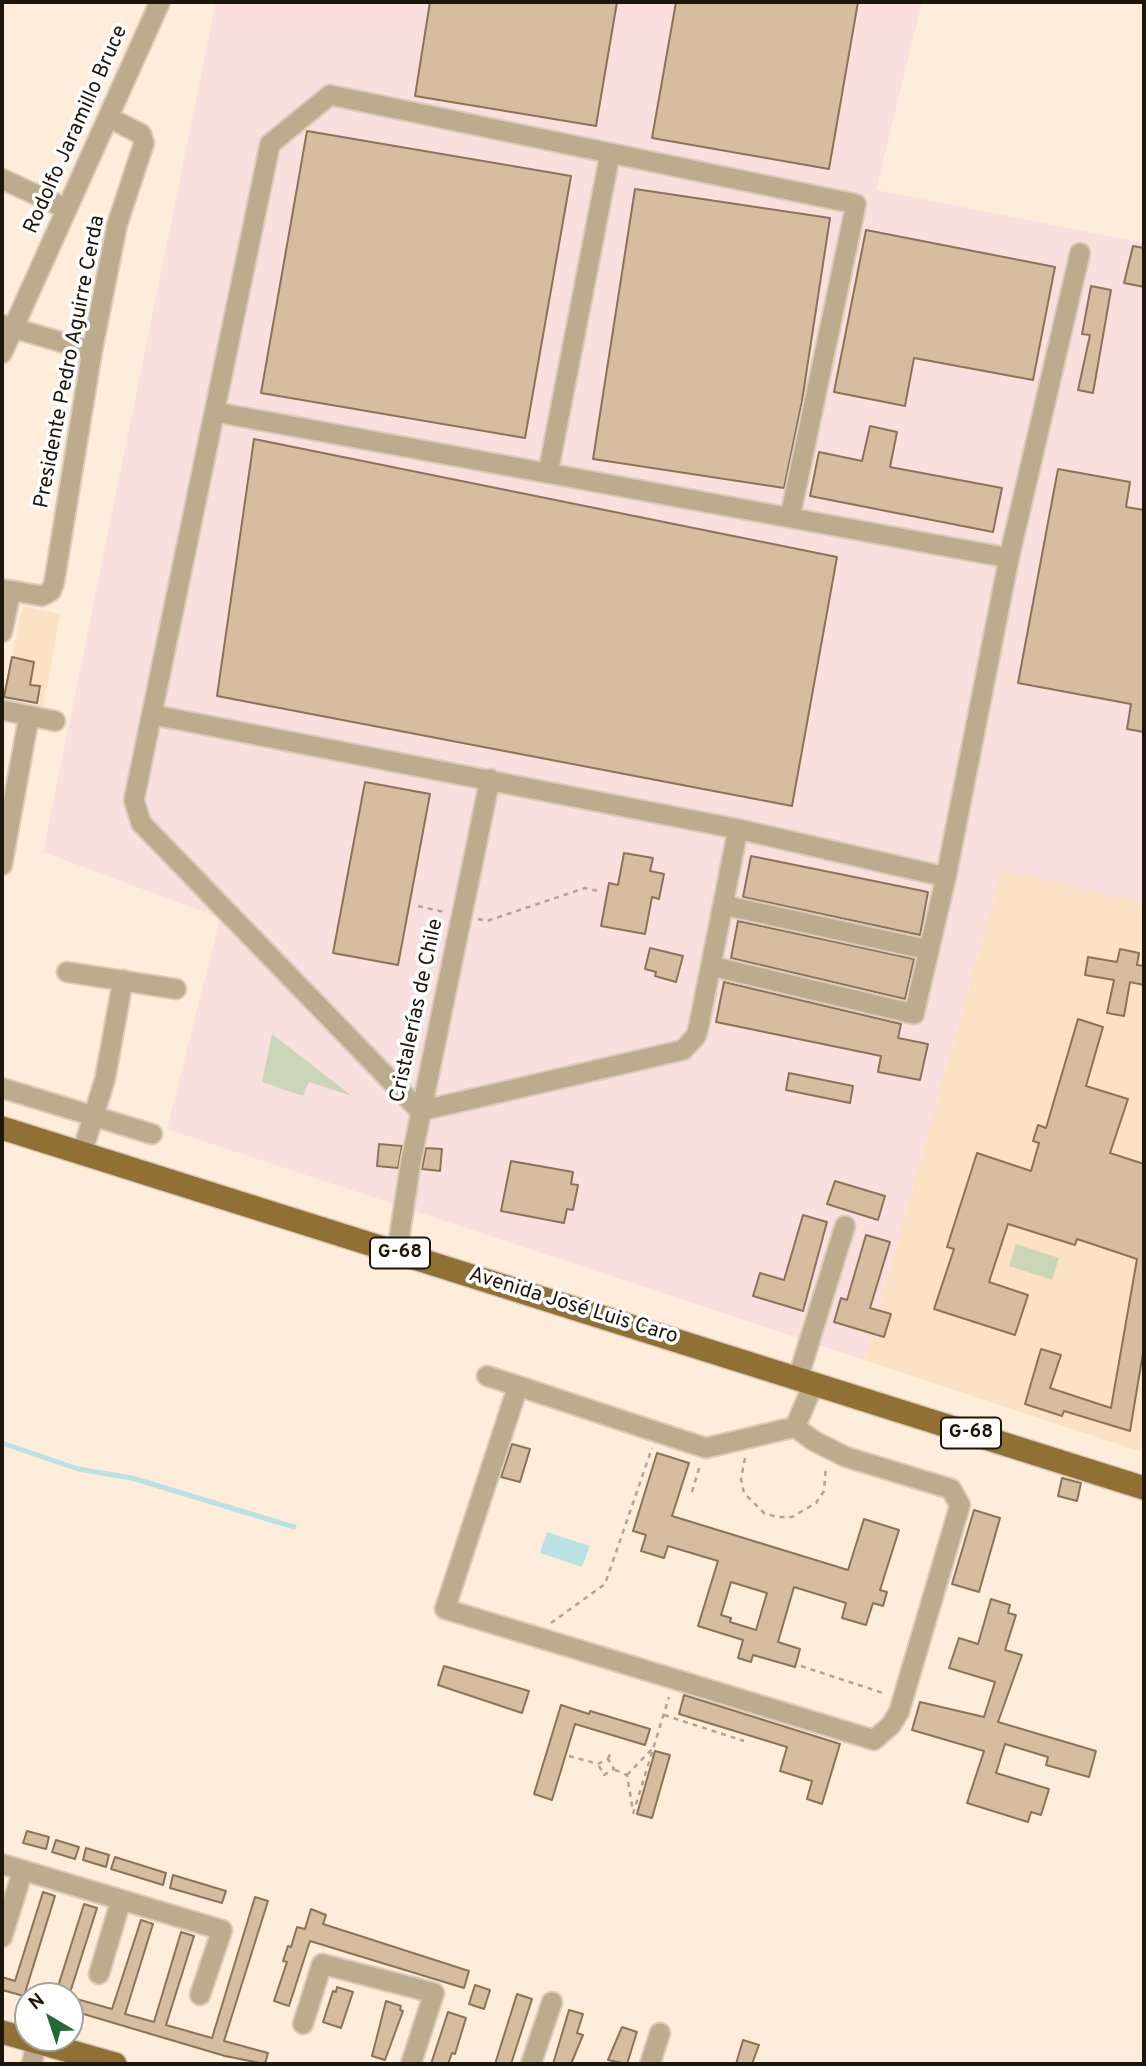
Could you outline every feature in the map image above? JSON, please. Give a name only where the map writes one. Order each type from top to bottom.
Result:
[{"type":"main road","name":"Avenida José Luis Caro","points":[[2,1128],[1144,1488]]},
{"type":"main road","points":[[2,2032],[34,2053],[115,2064]]},
{"type":"street","name":"Rodolfo Jaramillo Bruce","points":[[2,353],[7,327],[67,209],[160,2]]},
{"type":"street","points":[[738,829],[696,1036],[683,1051],[421,1111],[141,823],[134,800],[154,715],[270,144],[330,96],[856,204],[790,517]]},
{"type":"street","name":"Presidente Pedro Aguirre Cerda","points":[[6,590],[47,594],[54,583],[92,351],[117,225],[143,150],[144,138],[108,117]]},
{"type":"street","points":[[548,473],[610,154]]},
{"type":"street","points":[[2,179],[67,209]]},
{"type":"street","points":[[710,966],[914,1014],[946,877],[1009,558],[1080,253]]},
{"type":"street","points":[[7,327],[92,351]]},
{"type":"street","points":[[215,412],[1009,558]]},
{"type":"street","points":[[2,632],[6,590]]},
{"type":"street","points":[[2,710],[55,721]]},
{"type":"street","points":[[154,715],[738,829],[946,877]]},
{"type":"street","points":[[2,865],[4,841],[29,716]]},
{"type":"street","name":"Cristalerías de Chile","points":[[397,1252],[421,1111],[490,779]]},
{"type":"street","points":[[723,905],[929,950]]},
{"type":"street","points":[[67,972],[176,989]]},
{"type":"street","points":[[82,1153],[105,1079],[122,980]]},
{"type":"street","points":[[2,1087],[152,1134]]},
{"type":"street","points":[[795,1427],[845,1226]]},
{"type":"street","points":[[487,1376],[518,1386],[706,1448],[795,1427],[814,1441],[846,1457],[951,1489],[957,1495],[960,1505],[902,1699],[891,1725],[874,1740],[445,1609],[518,1386]]},
{"type":"street","points":[[2,1864],[222,1930],[200,1995]]},
{"type":"street","points":[[2,1937],[23,1870]]},
{"type":"street","points":[[99,1974],[121,1900]]},
{"type":"street","points":[[303,2024],[322,1964],[434,1993],[411,2064]]},
{"type":"street","points":[[531,2064],[552,2002]]},
{"type":"street","points":[[650,2064],[660,2033]]},
{"type":"path","points":[[418,906],[487,921],[585,888],[598,891]]},
{"type":"path","points":[[534,1636],[605,1584],[657,1432]]},
{"type":"path","points":[[768,1433],[747,1452],[741,1465],[741,1479],[752,1505],[777,1517],[805,1512],[824,1491],[826,1463],[814,1441]]},
{"type":"path","points":[[692,1492],[706,1448]]},
{"type":"path","points":[[801,1666],[902,1699]]},
{"type":"path","points":[[627,1774],[633,1814],[675,1679]]},
{"type":"path","points":[[664,1715],[744,1741]]},
{"type":"path","points":[[627,1774],[653,1748]]},
{"type":"path","points":[[569,1756],[598,1764],[608,1759],[611,1751]]},
{"type":"path","points":[[608,1759],[614,1769],[627,1774]]},
{"type":"path","points":[[598,1764],[604,1775],[614,1769]]},
{"type":"shaded area","points":[[216,2],[922,2],[876,190],[1144,243],[1144,904],[1002,869],[864,1360],[167,1129],[220,918],[43,852]]},
{"type":"shaded area","points":[[23,606],[60,614],[44,706],[2,700]]},
{"type":"shaded area","points":[[1002,868],[1144,904],[1142,1452],[864,1360]]},
{"type":"green space","points":[[272,1034],[352,1096],[309,1082],[303,1096],[262,1082]]},
{"type":"green space","points":[[1016,1244],[1059,1258],[1052,1280],[1009,1266]]},
{"type":"water","points":[[547,1532],[590,1546],[582,1567],[540,1553]]},
{"type":"building","points":[[430,2],[617,2],[596,126],[415,96]]},
{"type":"building","points":[[676,2],[858,2],[829,169],[652,138]]},
{"type":"building","points":[[307,131],[571,176],[525,438],[261,393]]},
{"type":"building","points":[[635,189],[830,218],[802,401],[784,488],[593,459]]},
{"type":"building","points":[[866,230],[1055,267],[1033,380],[914,358],[905,406],[834,392]]},
{"type":"building","points":[[1133,246],[1144,248],[1144,287],[1124,283]]},
{"type":"building","points":[[1091,286],[1111,290],[1093,393],[1078,390],[1090,335],[1082,334]]},
{"type":"building","points":[[870,426],[897,432],[890,467],[1002,488],[993,532],[810,496],[819,452],[862,461]]},
{"type":"building","points":[[254,439],[837,557],[792,806],[217,696]]},
{"type":"building","points":[[1058,469],[1130,482],[1126,507],[1144,510],[1144,732],[1127,729],[1131,704],[1018,683]]},
{"type":"building","points":[[12,657],[34,662],[30,685],[40,686],[37,703],[4,697]]},
{"type":"building","points":[[365,782],[430,794],[398,965],[333,953]]},
{"type":"building","points":[[624,853],[653,858],[650,871],[664,874],[659,899],[652,897],[645,934],[601,926],[609,883],[618,885]]},
{"type":"building","points":[[751,856],[928,892],[920,935],[743,897]]},
{"type":"building","points":[[738,921],[914,959],[905,999],[731,958]]},
{"type":"building","points":[[650,948],[683,956],[676,982],[655,976],[656,972],[645,969]]},
{"type":"building","points":[[1120,949],[1139,953],[1137,965],[1144,966],[1144,985],[1130,982],[1124,1016],[1107,1013],[1114,980],[1085,975],[1088,957],[1117,962]]},
{"type":"building","points":[[724,982],[901,1024],[898,1038],[928,1044],[920,1080],[878,1072],[881,1056],[716,1022]]},
{"type":"building","points":[[1078,1019],[1103,1027],[1086,1086],[1128,1099],[1110,1153],[1144,1164],[1144,1347],[1130,1431],[1064,1411],[1062,1416],[1025,1404],[1041,1349],[1061,1355],[1050,1388],[1111,1408],[1137,1259],[1077,1239],[1075,1245],[1008,1224],[989,1282],[1028,1295],[1015,1335],[934,1309],[954,1249],[947,1247],[977,1153],[1031,1171],[1039,1143],[1033,1141],[1038,1125],[1046,1128]]},
{"type":"building","points":[[789,1073],[853,1086],[850,1103],[786,1090]]},
{"type":"building","points":[[379,1144],[402,1146],[398,1168],[377,1166]]},
{"type":"building","points":[[426,1148],[442,1149],[440,1171],[422,1169]]},
{"type":"building","points":[[511,1161],[573,1172],[571,1184],[578,1185],[573,1210],[567,1209],[564,1223],[501,1211]]},
{"type":"building","points":[[835,1181],[885,1196],[878,1220],[827,1204]]},
{"type":"building","points":[[803,1215],[827,1222],[803,1311],[753,1296],[760,1273],[784,1280]]},
{"type":"building","points":[[866,1235],[890,1242],[870,1308],[891,1314],[884,1337],[834,1322],[841,1298],[847,1300]]},
{"type":"building","points":[[512,1444],[530,1449],[520,1482],[501,1477]]},
{"type":"building","points":[[657,1453],[689,1463],[672,1516],[848,1570],[864,1519],[899,1530],[880,1590],[887,1592],[883,1606],[873,1603],[866,1625],[842,1618],[846,1603],[794,1587],[778,1642],[800,1649],[795,1667],[753,1655],[751,1662],[738,1658],[743,1640],[698,1626],[718,1561],[668,1546],[664,1558],[641,1551],[646,1535],[633,1531]],"holes":[[[731,1582],[767,1593],[756,1630],[730,1622],[731,1618],[721,1615]]]},
{"type":"building","points":[[1062,1478],[1081,1483],[1077,1501],[1058,1496]]},
{"type":"building","points":[[974,1510],[1000,1518],[979,1592],[952,1584]]},
{"type":"building","points":[[991,1599],[1010,1605],[1008,1613],[1016,1615],[1005,1650],[1022,1655],[998,1722],[1096,1751],[1089,1777],[1046,1765],[1048,1757],[1005,1744],[996,1773],[1049,1789],[1041,1815],[1031,1812],[1028,1822],[967,1803],[984,1751],[912,1730],[920,1702],[984,1717],[995,1682],[949,1668],[959,1638],[978,1644]]},
{"type":"building","points":[[444,1666],[529,1691],[522,1713],[438,1685]]},
{"type":"building","points":[[684,1695],[840,1744],[822,1804],[807,1799],[812,1781],[780,1771],[787,1747],[679,1714]]},
{"type":"building","points":[[561,1705],[650,1729],[645,1745],[575,1724],[552,1800],[534,1794]]},
{"type":"building","points":[[655,1751],[670,1755],[652,1818],[637,1814]]},
{"type":"building","points":[[27,1831],[49,1837],[46,1849],[23,1843]]},
{"type":"building","points":[[56,1840],[79,1847],[75,1859],[52,1852]]},
{"type":"building","points":[[86,1848],[109,1855],[106,1867],[83,1860]]},
{"type":"building","points":[[115,1857],[166,1873],[163,1885],[111,1869]]},
{"type":"building","points":[[173,1875],[226,1891],[222,1903],[170,1888]]},
{"type":"building","points":[[43,1892],[55,1896],[28,1982],[14,1982],[14,1993],[2,1990],[2,1977],[15,1981]]},
{"type":"building","points":[[255,1897],[268,1901],[224,2041],[268,2053],[265,2064],[225,2056],[84,2014],[84,2001],[112,2009],[141,1920],[153,1924],[125,2014],[154,2022],[181,1932],[194,1936],[166,2025],[212,2038]]},
{"type":"building","points":[[84,1904],[97,1908],[73,1982],[59,1982]]},
{"type":"building","points":[[311,1909],[326,1915],[323,1924],[469,1971],[464,1988],[310,1941],[289,2006],[274,2001],[287,1962],[283,1961],[288,1946],[291,1947],[297,1927],[305,1929]]},
{"type":"building","points":[[475,1985],[490,1990],[484,2009],[469,2004]]},
{"type":"building","points":[[337,1987],[353,1992],[341,2028],[323,2022],[333,1991],[336,1992]]},
{"type":"building","points":[[517,1994],[532,1999],[511,2064],[495,2064]]},
{"type":"building","points":[[386,2001],[401,2006],[400,2010],[403,2011],[385,2060],[372,2056]]},
{"type":"building","points":[[569,2010],[583,2014],[577,2033],[583,2035],[571,2064],[553,2064]]},
{"type":"building","points":[[448,2012],[466,2018],[455,2054],[452,2053],[448,2064],[431,2064]]},
{"type":"building","points":[[622,2027],[637,2032],[627,2064],[608,2060]]},
{"type":"building","points":[[743,2040],[759,2045],[752,2064],[736,2064]]},
{"type":"waterway","points":[[2,1443],[78,1469],[132,1478],[294,1527]]}]
